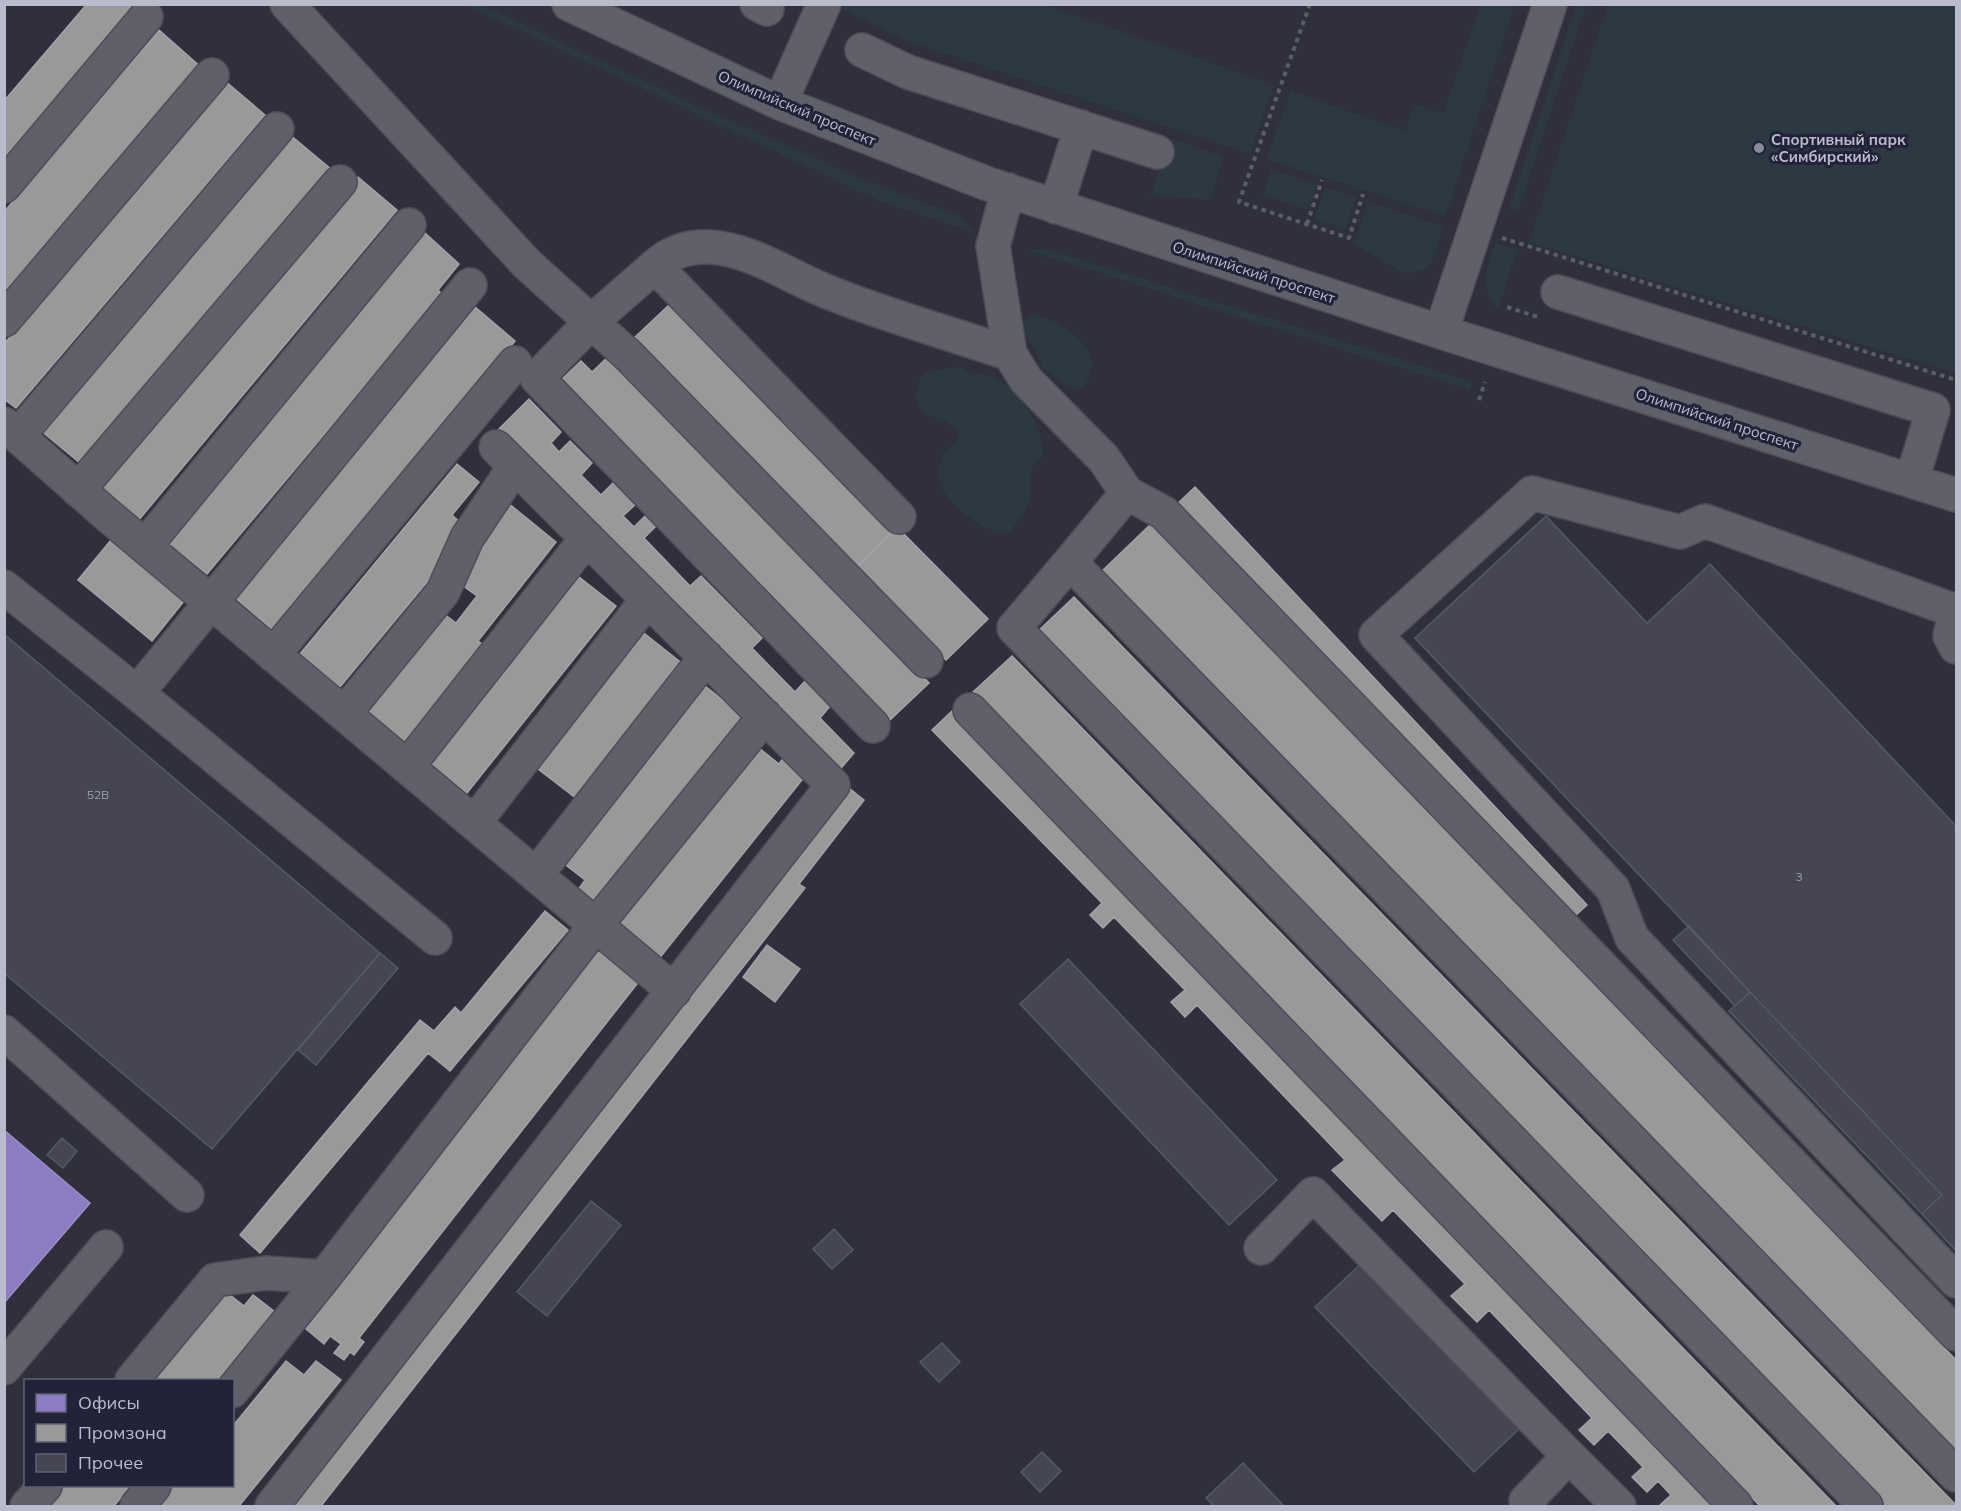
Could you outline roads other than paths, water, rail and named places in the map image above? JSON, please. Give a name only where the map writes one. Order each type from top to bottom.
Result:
[{"type":"street","points":[[287,4],[527,264],[592,321],[926,661]]},
{"type":"street","name":"Олимпийский проспект","points":[[569,4],[603,12],[780,103],[882,145],[1056,207],[1956,495]]},
{"type":"street","points":[[780,103],[824,4]]},
{"type":"street","points":[[1441,332],[1550,4]]},
{"type":"street","points":[[4,186],[146,16]]},
{"type":"street","points":[[862,50],[908,72],[1156,152]]},
{"type":"street","points":[[4,320],[212,75]]},
{"type":"street","points":[[1056,207],[1081,127]]},
{"type":"street","points":[[277,129],[11,430],[78,490],[674,991]]},
{"type":"street","points":[[78,490],[340,182]]},
{"type":"street","points":[[1008,190],[993,246],[1010,354],[1026,380],[1104,459],[1128,493],[1164,513],[1956,1334]]},
{"type":"street","points":[[145,546],[409,225]]},
{"type":"street","points":[[873,726],[537,378],[592,321],[654,266],[667,256],[687,248],[710,247],[740,253],[829,293],[1010,354]]},
{"type":"street","points":[[654,266],[899,517]]},
{"type":"street","points":[[137,693],[470,285]]},
{"type":"street","points":[[1558,292],[1945,414],[1912,480]]},
{"type":"street","points":[[273,655],[515,363]]},
{"type":"street","points":[[272,1506],[833,785],[506,456],[443,592],[344,714]]},
{"type":"street","points":[[1128,493],[1014,628],[1866,1506]]},
{"type":"street","points":[[1956,647],[1950,636],[1956,610],[1705,521],[1680,532],[1532,493],[1376,635],[1613,889],[1632,938],[1956,1281]]},
{"type":"street","points":[[407,767],[587,538]]},
{"type":"street","points":[[1070,562],[1956,1476]]},
{"type":"street","points":[[4,587],[435,938]]},
{"type":"street","points":[[474,823],[648,599]]},
{"type":"street","points":[[536,875],[706,657]]},
{"type":"street","points":[[970,710],[1736,1506]]},
{"type":"street","points":[[234,1389],[324,1277],[596,925],[765,716]]},
{"type":"street","points":[[4,1032],[187,1195]]},
{"type":"street","points":[[1261,1248],[1313,1194],[1619,1506]]},
{"type":"street","points":[[4,1368],[106,1247]]},
{"type":"street","points":[[133,1379],[215,1281],[266,1274],[324,1277]]},
{"type":"street","points":[[1526,1501],[1569,1456]]},
{"type":"street","points":[[27,1506],[43,1487]]},
{"type":"street","points":[[137,1506],[152,1487]]},
{"type":"place","name":"Спортивный парк «Симбирский»","points":[[1759,148]]}]
